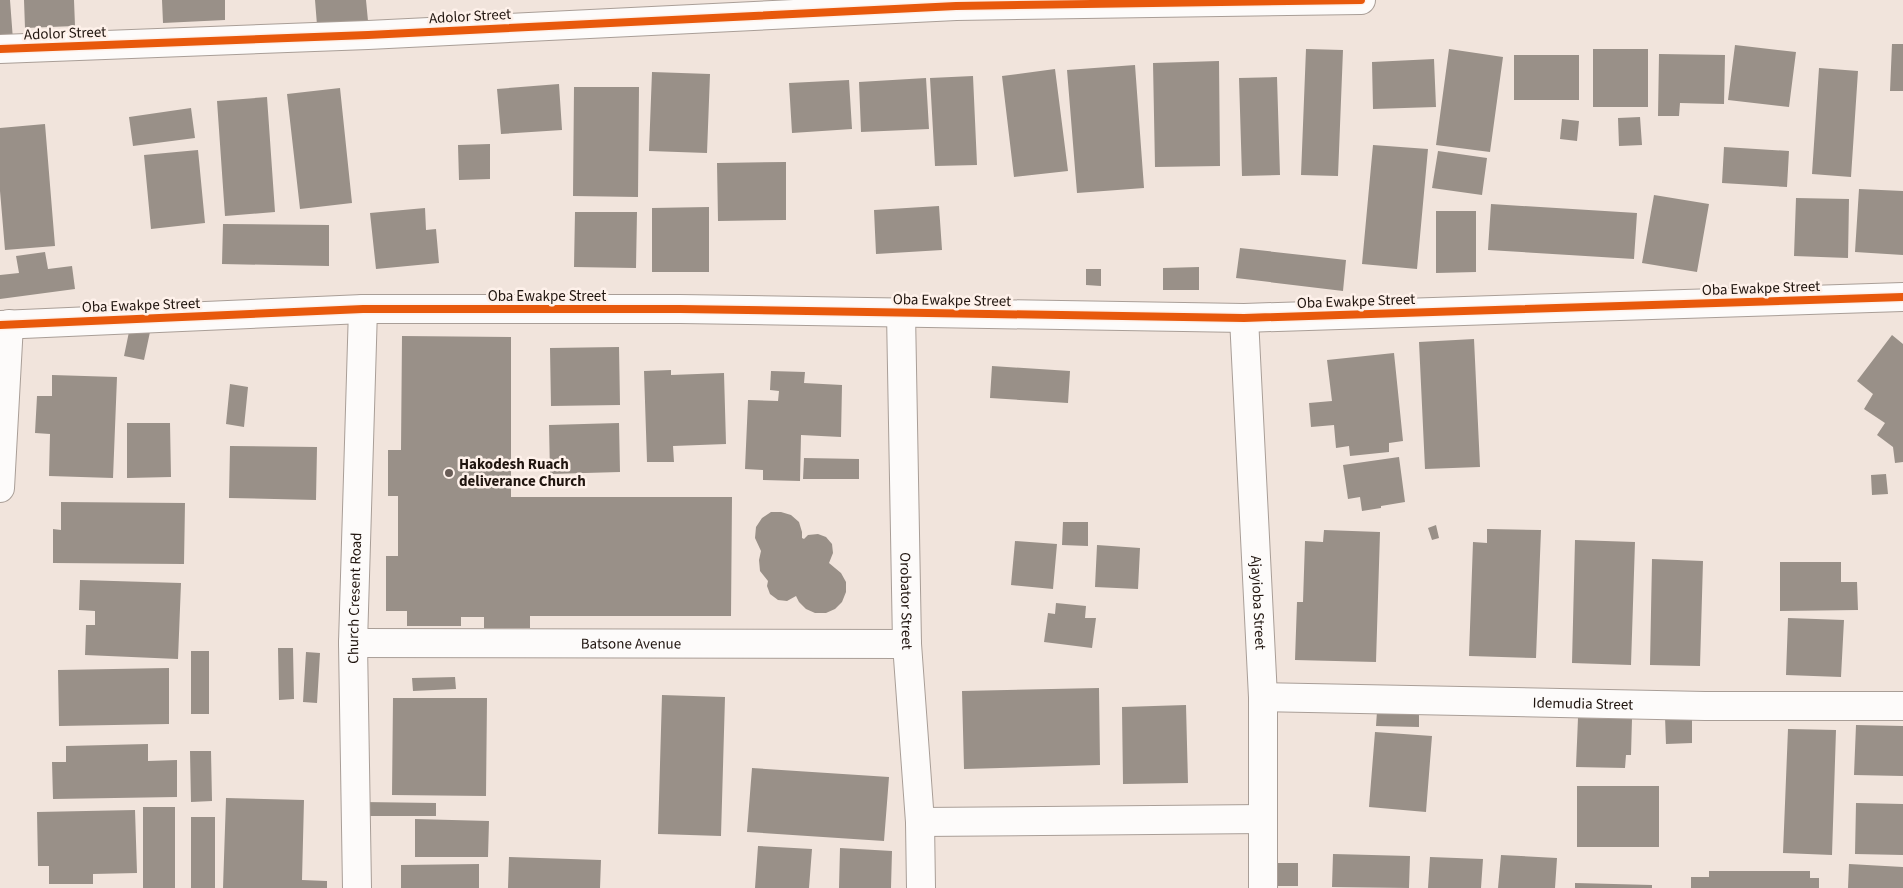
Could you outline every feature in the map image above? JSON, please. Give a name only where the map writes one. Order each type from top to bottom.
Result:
[{"type":"street","name":"Adolor Street","points":[[0,49],[368,35],[956,6],[1361,0]]},
{"type":"street","name":"Oba Ewakpe Street","points":[[5,324],[363,309],[680,309],[1244,318],[1903,297]]},
{"type":"street","name":"Church Cresent Road","points":[[357,888],[353,643],[363,309]]},
{"type":"street","name":"Orobator Street","points":[[901,313],[907,644],[920,822],[921,888]]},
{"type":"street","name":"Ajayioba Street","points":[[1244,318],[1263,697],[1263,888]]},
{"type":"street","points":[[0,488],[5,324]]},
{"type":"street","name":"Batsone Avenue","points":[[353,643],[907,644]]},
{"type":"street","name":"Idemudia Street","points":[[1263,697],[1706,706],[1903,706]]},
{"type":"street","points":[[920,822],[1263,818]]},
{"type":"building","points":[[0,0],[10,0],[13,40],[0,41]]},
{"type":"building","points":[[24,0],[74,0],[75,26],[25,28]]},
{"type":"building","points":[[162,0],[225,0],[225,20],[163,23]]},
{"type":"building","points":[[315,0],[366,0],[368,21],[317,25]]},
{"type":"building","points":[[1892,44],[1903,44],[1903,91],[1890,91]]},
{"type":"building","points":[[1735,45],[1796,52],[1789,107],[1728,100]]},
{"type":"building","points":[[1306,49],[1343,50],[1338,176],[1301,175]]},
{"type":"building","points":[[1449,49],[1503,57],[1490,152],[1436,145]]},
{"type":"building","points":[[1593,49],[1648,49],[1648,107],[1593,107]]},
{"type":"building","points":[[1659,54],[1725,55],[1724,104],[1680,103],[1679,116],[1658,116]]},
{"type":"building","points":[[1514,55],[1579,55],[1579,100],[1514,100]]},
{"type":"building","points":[[1434,59],[1436,107],[1373,109],[1372,62]]},
{"type":"building","points":[[1219,61],[1220,166],[1155,167],[1153,63]]},
{"type":"building","points":[[1135,65],[1144,188],[1077,193],[1067,70]]},
{"type":"building","points":[[1819,68],[1858,71],[1851,177],[1812,174]]},
{"type":"building","points":[[1055,69],[1068,171],[1014,177],[1002,76]]},
{"type":"building","points":[[652,72],[710,74],[707,153],[649,151]]},
{"type":"building","points":[[973,76],[977,165],[935,166],[930,78]]},
{"type":"building","points":[[1277,77],[1280,175],[1242,176],[1239,78]]},
{"type":"building","points":[[926,78],[929,129],[861,132],[859,82]]},
{"type":"building","points":[[849,80],[852,129],[792,133],[789,83]]},
{"type":"building","points":[[559,84],[562,130],[501,134],[497,89]]},
{"type":"building","points":[[574,87],[639,87],[638,197],[573,196]]},
{"type":"building","points":[[340,88],[352,203],[300,209],[287,94]]},
{"type":"building","points":[[267,97],[275,212],[225,216],[217,101]]},
{"type":"building","points":[[191,108],[195,138],[133,146],[129,117]]},
{"type":"building","points":[[1640,117],[1642,145],[1619,146],[1618,118]]},
{"type":"building","points":[[1562,119],[1579,121],[1577,141],[1560,139]]},
{"type":"building","points":[[45,124],[55,246],[5,250],[0,191],[0,128]]},
{"type":"building","points":[[490,144],[490,179],[459,180],[458,145]]},
{"type":"building","points":[[1373,145],[1428,149],[1417,269],[1362,264]]},
{"type":"building","points":[[1724,147],[1789,151],[1787,187],[1722,183]]},
{"type":"building","points":[[198,150],[205,223],[151,229],[144,155]]},
{"type":"building","points":[[1438,151],[1487,158],[1482,195],[1432,188]]},
{"type":"building","points":[[786,162],[786,220],[718,221],[717,163]]},
{"type":"building","points":[[1859,189],[1903,191],[1903,255],[1855,252]]},
{"type":"building","points":[[1654,195],[1709,204],[1697,272],[1642,263]]},
{"type":"building","points":[[1796,198],[1849,199],[1848,258],[1794,256]]},
{"type":"building","points":[[1491,204],[1637,213],[1634,259],[1488,250]]},
{"type":"building","points":[[939,206],[942,250],[876,254],[874,210]]},
{"type":"building","points":[[709,207],[709,272],[652,272],[652,208]]},
{"type":"building","points":[[425,208],[426,230],[436,229],[439,263],[376,269],[370,213]]},
{"type":"building","points":[[1436,211],[1476,211],[1476,272],[1436,273]]},
{"type":"building","points":[[575,212],[637,212],[636,268],[574,267]]},
{"type":"building","points":[[223,224],[329,225],[329,266],[222,264]]},
{"type":"building","points":[[1240,248],[1346,260],[1343,291],[1236,278]]},
{"type":"building","points":[[45,252],[48,269],[72,266],[75,289],[0,299],[0,275],[19,273],[16,256]]},
{"type":"building","points":[[1199,267],[1199,290],[1163,290],[1163,268]]},
{"type":"building","points":[[1086,269],[1101,269],[1101,286],[1086,285]]},
{"type":"building","points":[[130,327],[150,332],[144,360],[124,356]]},
{"type":"building","points":[[1892,335],[1903,344],[1903,462],[1895,463],[1893,447],[1877,435],[1885,423],[1864,409],[1873,394],[1857,381]]},
{"type":"building","name":"Hakodesh Ruach deliverance Church","points":[[402,336],[511,337],[511,497],[732,497],[731,616],[530,616],[530,628],[484,628],[484,617],[461,617],[461,626],[407,626],[407,611],[386,611],[386,556],[398,556],[398,496],[388,496],[388,450],[401,450]]},
{"type":"building","points":[[1474,339],[1480,467],[1425,469],[1419,342]]},
{"type":"building","points":[[619,347],[620,405],[551,406],[550,348]]},
{"type":"building","points":[[1394,353],[1403,441],[1389,443],[1389,452],[1350,456],[1349,446],[1336,448],[1334,425],[1311,427],[1309,403],[1332,401],[1327,360]]},
{"type":"building","points":[[992,366],[1070,371],[1068,403],[990,398]]},
{"type":"building","points":[[671,370],[671,375],[724,373],[726,444],[673,446],[674,462],[647,462],[644,371]]},
{"type":"building","points":[[771,371],[805,372],[804,383],[842,385],[841,437],[801,435],[800,481],[763,480],[763,470],[745,469],[748,400],[778,401],[779,391],[770,390]]},
{"type":"building","points":[[52,375],[117,377],[113,478],[49,476],[50,434],[35,433],[37,396],[52,396]]},
{"type":"building","points":[[230,384],[248,387],[244,427],[226,424]]},
{"type":"building","points":[[127,423],[170,423],[171,477],[127,478]]},
{"type":"building","points":[[619,423],[620,472],[550,474],[549,425]]},
{"type":"building","points":[[230,446],[317,447],[316,500],[229,498]]},
{"type":"building","points":[[1399,457],[1405,502],[1362,511],[1360,497],[1348,499],[1343,465]]},
{"type":"building","points":[[804,458],[859,459],[859,479],[803,479]]},
{"type":"building","points":[[1886,474],[1888,494],[1872,495],[1871,475]]},
{"type":"building","points":[[61,502],[185,503],[184,564],[53,563],[53,529],[61,530]]},
{"type":"building","points":[[771,512],[791,515],[799,522],[802,538],[818,534],[826,537],[832,544],[833,553],[829,563],[841,573],[846,582],[846,592],[842,602],[835,609],[826,613],[815,613],[806,609],[796,596],[787,601],[778,600],[770,594],[767,586],[768,581],[760,571],[759,560],[761,551],[755,538],[756,527],[762,518]]},
{"type":"building","points":[[1063,522],[1088,522],[1088,546],[1062,545]]},
{"type":"building","points":[[1436,525],[1439,538],[1432,540],[1428,528]]},
{"type":"building","points":[[1487,529],[1541,530],[1536,658],[1469,656],[1473,542],[1487,543]]},
{"type":"building","points":[[1324,530],[1380,532],[1376,662],[1295,660],[1297,602],[1303,602],[1305,541],[1323,542]]},
{"type":"building","points":[[1575,540],[1635,542],[1631,665],[1572,663]]},
{"type":"building","points":[[1015,541],[1057,544],[1053,589],[1011,585]]},
{"type":"building","points":[[1097,545],[1140,548],[1138,589],[1095,587]]},
{"type":"building","points":[[1652,559],[1703,561],[1700,666],[1650,665]]},
{"type":"building","points":[[1780,562],[1841,562],[1841,582],[1857,582],[1858,610],[1780,611]]},
{"type":"building","points":[[80,580],[181,583],[178,659],[85,655],[86,625],[95,625],[95,611],[79,610]]},
{"type":"building","points":[[1056,603],[1086,606],[1085,618],[1096,618],[1092,648],[1044,642],[1048,613],[1055,614]]},
{"type":"building","points":[[1788,618],[1844,620],[1841,677],[1786,675]]},
{"type":"building","points":[[278,648],[293,648],[294,699],[279,700]]},
{"type":"building","points":[[191,651],[209,651],[209,714],[191,714]]},
{"type":"building","points":[[306,652],[320,653],[317,703],[303,702]]},
{"type":"building","points":[[169,668],[169,724],[59,726],[58,670]]},
{"type":"building","points":[[455,677],[456,689],[413,691],[412,678]]},
{"type":"building","points":[[1099,688],[1100,765],[964,769],[962,691]]},
{"type":"building","points":[[662,695],[725,697],[721,836],[658,834]]},
{"type":"building","points":[[393,698],[487,698],[486,796],[392,795]]},
{"type":"building","points":[[1186,705],[1188,783],[1123,784],[1122,707]]},
{"type":"building","points":[[1377,711],[1419,712],[1419,727],[1376,726]]},
{"type":"building","points":[[1665,717],[1692,717],[1692,743],[1666,744]]},
{"type":"building","points":[[1578,718],[1632,719],[1631,755],[1626,755],[1625,768],[1576,767]]},
{"type":"building","points":[[1856,725],[1903,726],[1903,776],[1854,775]]},
{"type":"building","points":[[1788,729],[1836,730],[1832,855],[1783,853]]},
{"type":"building","points":[[1375,732],[1432,736],[1426,812],[1369,807]]},
{"type":"building","points":[[148,744],[148,761],[177,760],[177,797],[53,799],[52,762],[66,762],[66,746]]},
{"type":"building","points":[[190,751],[211,751],[212,801],[191,802]]},
{"type":"building","points":[[752,768],[889,777],[884,841],[747,832]]},
{"type":"building","points":[[1577,786],[1659,786],[1659,847],[1577,847]]},
{"type":"building","points":[[226,798],[304,800],[302,880],[327,881],[327,888],[223,888]]},
{"type":"building","points":[[363,802],[436,803],[436,816],[363,816]]},
{"type":"building","points":[[1856,803],[1903,804],[1903,855],[1855,854]]},
{"type":"building","points":[[143,807],[175,807],[175,888],[143,888]]},
{"type":"building","points":[[135,810],[137,873],[93,874],[93,884],[49,884],[49,866],[38,866],[37,812]]},
{"type":"building","points":[[191,817],[215,817],[215,888],[191,888]]},
{"type":"building","points":[[415,819],[489,821],[488,857],[415,857]]},
{"type":"building","points":[[758,846],[812,849],[809,888],[755,888]]},
{"type":"building","points":[[840,848],[892,851],[891,888],[839,888]]},
{"type":"building","points":[[1333,854],[1410,856],[1409,888],[1332,887]]},
{"type":"building","points":[[1501,855],[1557,858],[1555,888],[1498,888]]},
{"type":"building","points":[[509,857],[601,860],[600,888],[508,888]]},
{"type":"building","points":[[1430,857],[1483,859],[1481,888],[1428,888]]},
{"type":"building","points":[[1271,863],[1298,863],[1298,886],[1271,886]]},
{"type":"building","points":[[479,864],[479,888],[401,888],[401,865]]},
{"type":"building","points":[[1849,864],[1903,867],[1903,888],[1848,888]]},
{"type":"building","points":[[1709,871],[1810,871],[1810,878],[1819,878],[1819,888],[1691,888],[1691,877],[1709,877]]},
{"type":"building","points":[[1575,883],[1652,885],[1652,888],[1575,888]]},
{"type":"cycle path","points":[[0,49],[368,35],[956,6],[1361,0]]},
{"type":"cycle path","points":[[0,325],[363,309],[680,309],[1244,318],[1903,297]]},
{"type":"place","name":"Hakodesh Ruach deliverance Church","points":[[449,473]]}]
